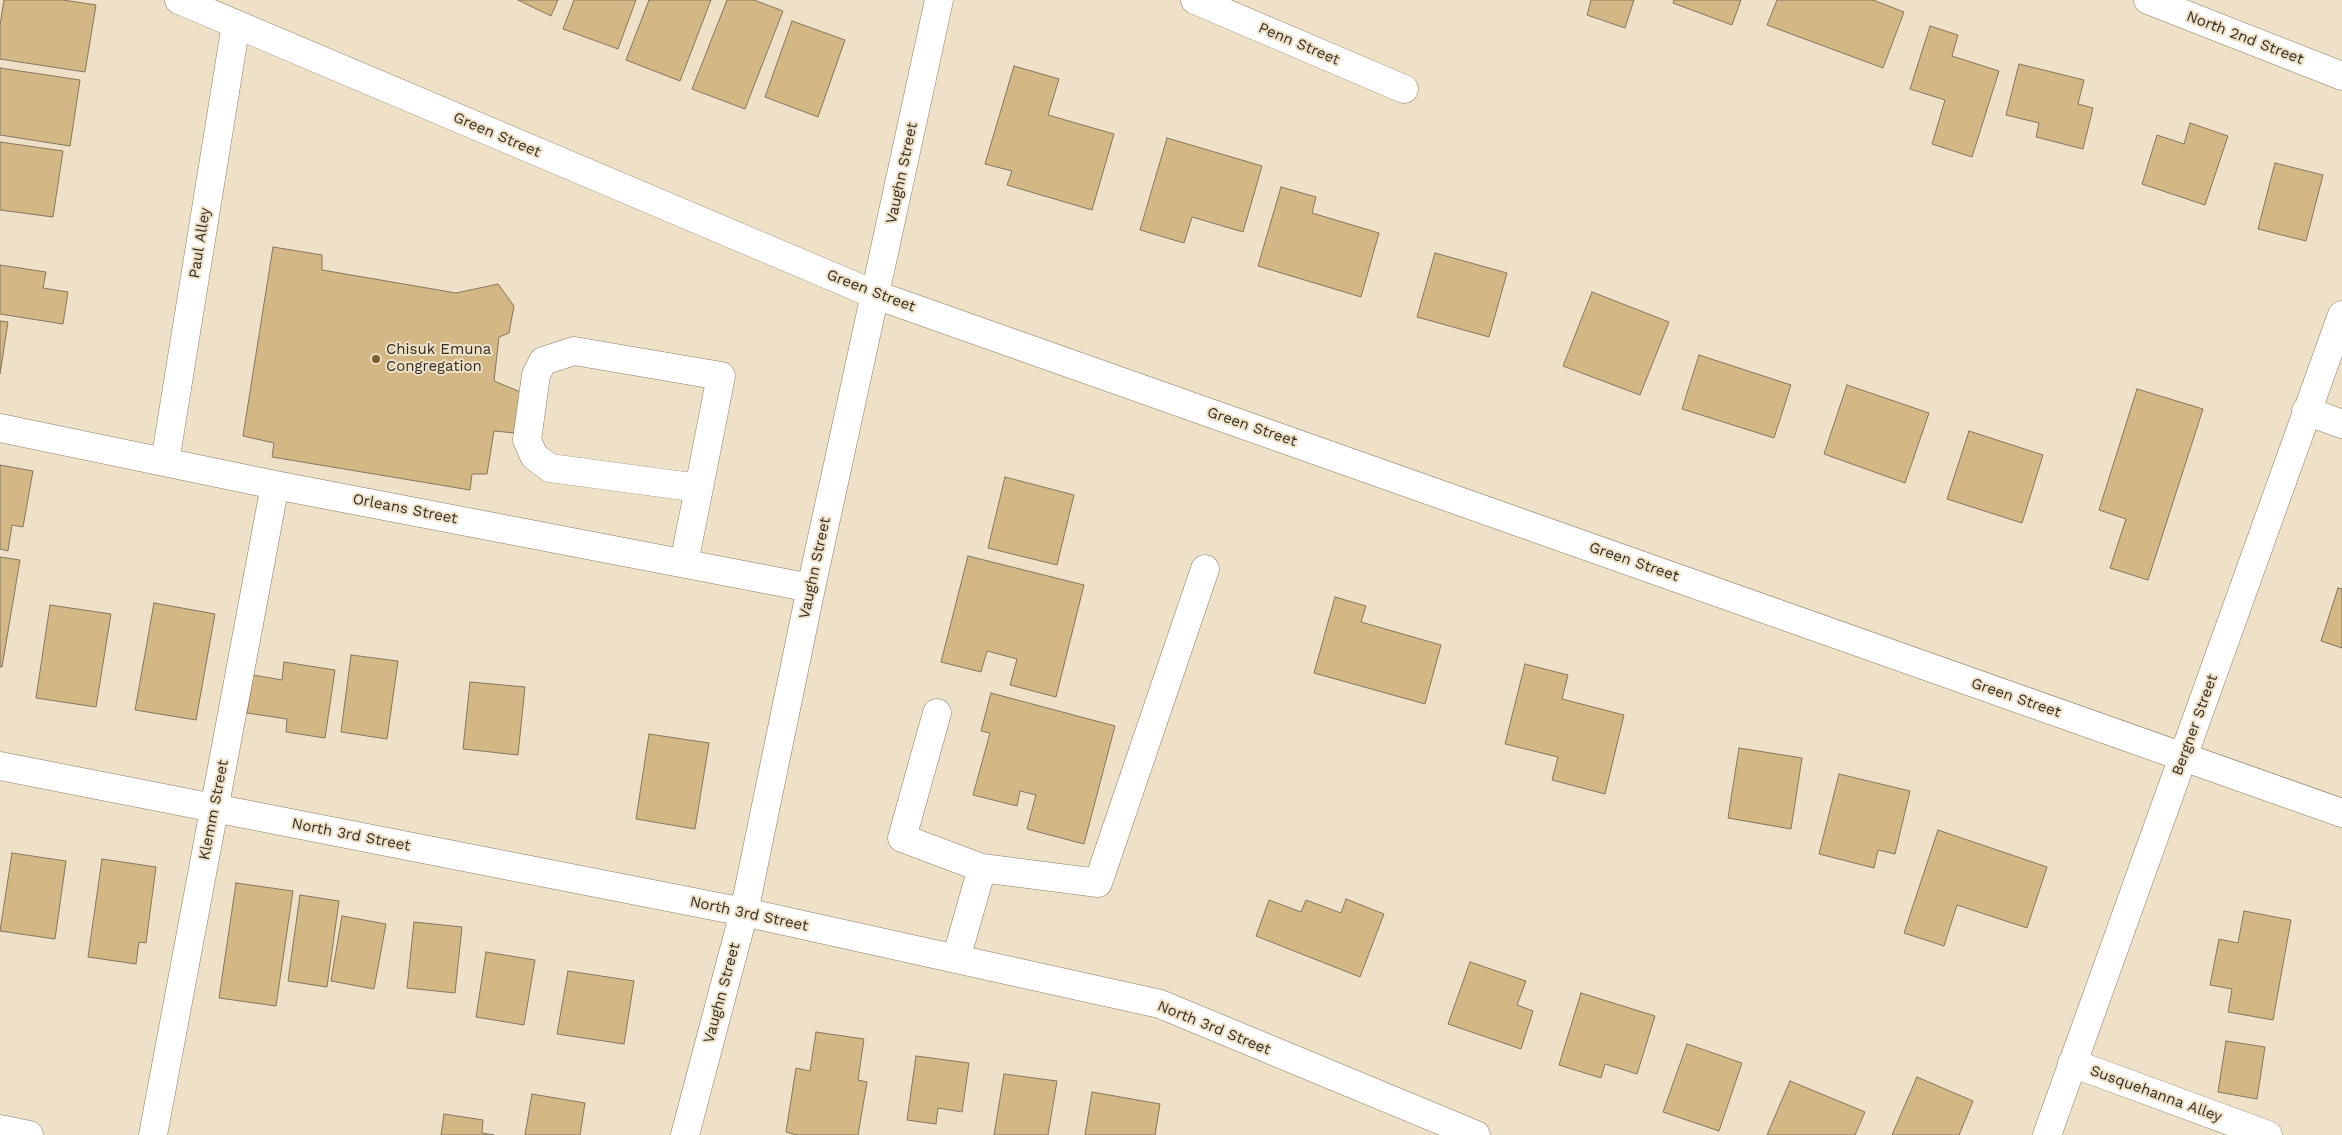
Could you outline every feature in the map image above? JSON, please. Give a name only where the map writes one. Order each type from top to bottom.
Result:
[{"type":"street","name":"Green Street","points":[[178,0],[876,295],[2342,813]]},
{"type":"street","name":"Vaughn Street","points":[[685,1135],[744,912],[811,588],[939,0]]},
{"type":"street","name":"Penn Street","points":[[1195,0],[1404,89]]},
{"type":"street","name":"North 2nd Street","points":[[2148,0],[2342,76]]},
{"type":"street","name":"Paul Alley","points":[[165,462],[236,24]]},
{"type":"street","name":"Bergner Street","points":[[2047,1135],[2342,314]]},
{"type":"street","points":[[684,563],[699,488],[721,376],[574,351],[544,361],[536,375],[526,440],[534,456],[550,468],[699,488]]},
{"type":"street","points":[[2306,411],[2342,424]]},
{"type":"street","name":"Orleans Street","points":[[0,428],[275,485],[811,588]]},
{"type":"street","name":"Klemm Street","points":[[153,1135],[275,485]]},
{"type":"street","points":[[937,713],[902,838],[982,868],[1098,884],[1205,570]]},
{"type":"street","name":"North 3rd Street","points":[[0,766],[744,912],[1160,1004],[1476,1135]]},
{"type":"street","points":[[956,959],[982,868]]},
{"type":"street","name":"Susquehanna Alley","points":[[2072,1063],[2268,1135]]},
{"type":"street","points":[[0,1129],[29,1135]]},
{"type":"building","points":[[4,0],[63,0],[96,5],[85,72],[0,59],[0,25]]},
{"type":"building","points":[[518,0],[558,0],[551,16]]},
{"type":"building","points":[[574,0],[636,0],[618,49],[563,29]]},
{"type":"building","points":[[649,0],[711,0],[680,81],[626,60]]},
{"type":"building","points":[[727,0],[754,0],[783,11],[745,109],[692,89]]},
{"type":"building","points":[[1591,0],[1634,0],[1625,28],[1587,15]]},
{"type":"building","points":[[1674,0],[1741,0],[1732,25],[1673,3]]},
{"type":"building","points":[[1777,0],[1873,0],[1904,12],[1883,68],[1767,25]]},
{"type":"building","points":[[792,21],[845,40],[818,117],[765,97]]},
{"type":"building","points":[[1930,26],[1958,35],[1952,56],[1999,71],[1972,157],[1932,144],[1945,100],[1910,89]]},
{"type":"building","points":[[2019,64],[2084,80],[2078,104],[2093,108],[2083,149],[2036,137],[2039,123],[2006,115]]},
{"type":"building","points":[[1014,66],[1059,79],[1048,115],[1114,134],[1092,210],[1007,185],[1012,171],[985,164]]},
{"type":"building","points":[[0,68],[80,80],[70,146],[0,135]]},
{"type":"building","points":[[2190,123],[2228,136],[2205,205],[2142,184],[2157,135],[2184,144]]},
{"type":"building","points":[[1167,138],[1262,166],[1243,232],[1192,217],[1184,243],[1140,230]]},
{"type":"building","points":[[0,142],[63,151],[53,217],[0,210]]},
{"type":"building","points":[[2275,163],[2323,175],[2306,241],[2258,229]]},
{"type":"building","points":[[1281,187],[1316,197],[1312,213],[1379,233],[1361,297],[1258,266]]},
{"type":"building","name":"Chisuk Emuna Congregation","points":[[273,247],[322,255],[322,270],[456,293],[498,284],[514,306],[509,333],[499,337],[494,381],[523,393],[515,433],[494,431],[487,474],[472,474],[470,490],[272,457],[274,443],[243,436]]},
{"type":"building","points":[[1435,253],[1507,273],[1489,337],[1417,317]]},
{"type":"building","points":[[0,265],[46,272],[43,288],[68,292],[63,324],[0,314]]},
{"type":"building","points":[[1592,292],[1669,322],[1640,395],[1563,366]]},
{"type":"building","points":[[0,321],[8,322],[0,374]]},
{"type":"building","points":[[1699,355],[1791,385],[1774,438],[1682,409]]},
{"type":"building","points":[[1847,385],[1929,413],[1905,483],[1824,454]]},
{"type":"building","points":[[2137,389],[2203,409],[2148,580],[2110,568],[2126,519],[2099,510]]},
{"type":"building","points":[[1969,431],[2043,455],[2022,523],[1947,499]]},
{"type":"building","points":[[0,465],[33,471],[23,527],[12,525],[8,551],[0,549]]},
{"type":"building","points":[[1005,477],[1074,495],[1057,565],[988,548]]},
{"type":"building","points":[[968,556],[1084,585],[1056,697],[1010,685],[1017,659],[987,651],[981,672],[941,662]]},
{"type":"building","points":[[0,557],[20,560],[2,667],[0,667]]},
{"type":"building","points":[[2338,588],[2342,589],[2342,648],[2321,641]]},
{"type":"building","points":[[1335,597],[1366,606],[1361,622],[1441,645],[1425,704],[1314,673]]},
{"type":"building","points":[[154,603],[215,614],[196,720],[135,710]]},
{"type":"building","points":[[50,605],[111,614],[96,707],[36,698]]},
{"type":"building","points":[[351,655],[398,661],[387,739],[341,732]]},
{"type":"building","points":[[284,662],[335,670],[325,738],[286,732],[287,719],[247,713],[253,675],[282,680]]},
{"type":"building","points":[[1525,664],[1568,675],[1562,699],[1624,715],[1605,794],[1552,780],[1558,757],[1505,744]]},
{"type":"building","points":[[470,682],[525,687],[518,755],[463,749]]},
{"type":"building","points":[[991,693],[1115,726],[1084,844],[1027,829],[1036,795],[1020,791],[1017,806],[973,795],[990,733],[981,731]]},
{"type":"building","points":[[649,734],[709,743],[695,829],[636,819]]},
{"type":"building","points":[[1739,748],[1802,758],[1791,829],[1728,818]]},
{"type":"building","points":[[1839,774],[1910,791],[1895,854],[1878,850],[1874,868],[1819,854]]},
{"type":"building","points":[[1938,830],[2047,867],[2027,928],[1957,905],[1944,946],[1904,933]]},
{"type":"building","points":[[12,853],[66,861],[55,939],[0,931]]},
{"type":"building","points":[[102,859],[156,867],[146,943],[139,942],[136,964],[88,957]]},
{"type":"building","points":[[236,883],[293,891],[276,1006],[219,998]]},
{"type":"building","points":[[300,895],[339,901],[327,987],[288,981]]},
{"type":"building","points":[[1346,899],[1384,914],[1360,977],[1256,936],[1269,900],[1301,912],[1306,900],[1341,913]]},
{"type":"building","points":[[2244,911],[2291,920],[2273,1020],[2228,1012],[2232,989],[2210,985],[2219,939],[2238,943]]},
{"type":"building","points":[[342,916],[386,924],[374,989],[331,981]]},
{"type":"building","points":[[414,922],[462,927],[455,993],[407,988]]},
{"type":"building","points":[[486,952],[535,960],[524,1025],[476,1017]]},
{"type":"building","points":[[1470,962],[1526,981],[1517,1005],[1533,1011],[1521,1049],[1448,1024]]},
{"type":"building","points":[[568,971],[634,981],[624,1044],[557,1034]]},
{"type":"building","points":[[1581,993],[1655,1016],[1637,1074],[1605,1064],[1601,1078],[1559,1065]]},
{"type":"building","points":[[816,1032],[864,1039],[858,1080],[867,1082],[858,1135],[797,1135],[786,1132],[796,1068],[810,1071]]},
{"type":"building","points":[[2226,1041],[2265,1047],[2257,1099],[2218,1092]]},
{"type":"building","points":[[1687,1044],[1742,1063],[1719,1131],[1663,1112]]},
{"type":"building","points":[[916,1056],[969,1063],[962,1112],[938,1108],[936,1124],[907,1120]]},
{"type":"building","points":[[1004,1074],[1057,1081],[1048,1135],[994,1135]]},
{"type":"building","points":[[1917,1077],[1973,1101],[1959,1135],[1892,1135]]},
{"type":"building","points":[[1790,1081],[1865,1112],[1855,1135],[1767,1135]]},
{"type":"building","points":[[1092,1092],[1160,1104],[1155,1135],[1085,1135]]},
{"type":"building","points":[[532,1094],[585,1103],[580,1135],[525,1135]]},
{"type":"building","points":[[444,1114],[483,1120],[482,1133],[494,1135],[441,1135]]},
{"type":"place","name":"Chisuk Emuna Congregation","points":[[376,359]]}]
